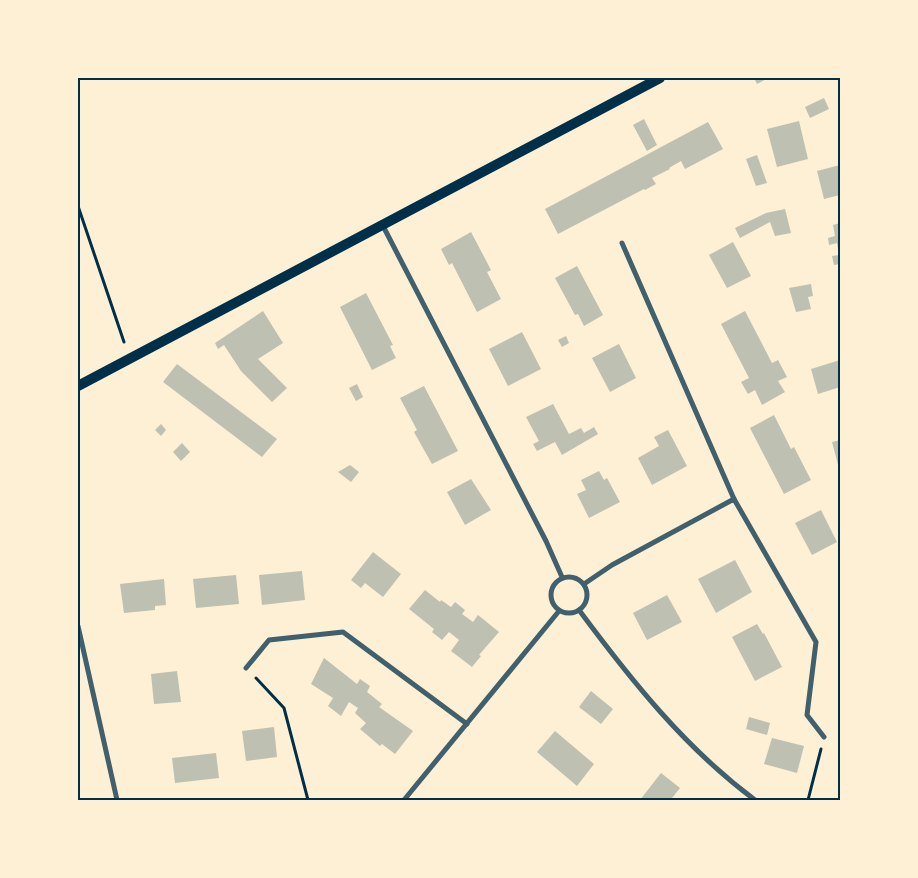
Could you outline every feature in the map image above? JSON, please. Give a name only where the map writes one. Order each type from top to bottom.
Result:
[{"type":"main road","points":[[78,386],[129,357],[660,78]]},
{"type":"street","points":[[382,224],[546,541],[562,577]]},
{"type":"street","points":[[622,243],[734,499],[816,642],[806,714],[824,737]]},
{"type":"street","points":[[584,584],[612,565],[734,499]]},
{"type":"street","points":[[562,577],[577,578],[584,584],[587,598],[579,610],[569,613],[559,610],[553,605],[550,597],[551,589],[555,582],[562,577]]},
{"type":"street","points":[[404,800],[559,610]]},
{"type":"street","points":[[579,610],[608,649],[691,746],[737,787],[755,800]]},
{"type":"street","points":[[78,626],[117,800]]},
{"type":"street","points":[[246,668],[269,640],[343,632],[467,724]]},
{"type":"path","points":[[78,206],[129,357]]},
{"type":"path","points":[[246,668],[284,708],[308,800]]},
{"type":"path","points":[[808,800],[824,737]]},
{"type":"building","points":[[754,78],[768,78],[757,84]]},
{"type":"building","points":[[824,98],[829,109],[810,118],[805,107]]},
{"type":"building","points":[[644,119],[657,145],[647,151],[633,125]]},
{"type":"building","points":[[799,121],[808,159],[777,167],[767,129]]},
{"type":"building","points":[[708,122],[723,149],[685,169],[681,161],[652,178],[656,184],[558,234],[545,209]]},
{"type":"building","points":[[757,155],[767,183],[756,186],[746,159]]},
{"type":"building","points":[[840,165],[840,195],[824,199],[817,171]]},
{"type":"building","points":[[785,209],[791,233],[775,236],[770,222],[740,238],[735,228],[766,213]]},
{"type":"building","points":[[840,223],[840,264],[834,265],[832,256],[839,255],[837,243],[829,245],[828,238],[835,236],[833,225]]},
{"type":"building","points":[[471,232],[491,270],[487,272],[501,299],[477,312],[452,263],[449,265],[441,249]]},
{"type":"building","points":[[733,242],[751,276],[727,288],[709,255]]},
{"type":"building","points":[[577,266],[603,315],[584,326],[578,314],[575,315],[555,278]]},
{"type":"building","points":[[811,284],[813,296],[808,297],[811,309],[796,312],[789,288]]},
{"type":"building","points":[[366,293],[393,345],[390,346],[396,358],[372,370],[340,307]]},
{"type":"building","points":[[263,311],[283,343],[258,359],[287,388],[272,402],[241,371],[224,345],[218,349],[215,343]]},
{"type":"building","points":[[745,311],[772,363],[778,360],[787,377],[778,381],[785,392],[762,405],[755,390],[748,394],[741,382],[749,378],[721,324]]},
{"type":"building","points":[[522,332],[541,369],[508,386],[489,349]]},
{"type":"building","points":[[566,336],[569,343],[562,347],[558,340]]},
{"type":"building","points":[[619,344],[636,378],[610,392],[592,358]]},
{"type":"building","points":[[840,360],[840,387],[818,394],[811,369]]},
{"type":"building","points":[[177,364],[277,439],[262,457],[163,382]]},
{"type":"building","points":[[357,384],[363,397],[356,401],[349,388]]},
{"type":"building","points":[[424,386],[458,451],[432,464],[414,432],[417,430],[400,398]]},
{"type":"building","points":[[553,404],[569,434],[581,428],[584,433],[594,427],[598,434],[562,455],[555,442],[537,451],[533,444],[539,441],[526,417]]},
{"type":"building","points":[[774,415],[791,449],[794,447],[811,480],[784,494],[750,428]]},
{"type":"building","points":[[161,424],[166,430],[161,436],[155,430]]},
{"type":"building","points":[[668,430],[687,466],[652,485],[638,458],[659,446],[654,437]]},
{"type":"building","points":[[840,440],[840,472],[832,442]]},
{"type":"building","points":[[182,443],[190,452],[181,461],[173,452]]},
{"type":"building","points":[[350,465],[359,472],[351,482],[338,472]]},
{"type":"building","points":[[599,471],[604,480],[607,478],[620,502],[589,518],[577,494],[586,490],[581,480]]},
{"type":"building","points":[[471,479],[491,510],[465,525],[447,492]]},
{"type":"building","points":[[821,510],[837,542],[812,555],[795,523]]},
{"type":"building","points":[[373,552],[401,574],[383,597],[365,583],[361,588],[351,580]]},
{"type":"building","points":[[735,560],[752,592],[716,613],[698,579]]},
{"type":"building","points":[[302,571],[305,600],[262,605],[259,575]]},
{"type":"building","points":[[236,575],[239,604],[196,608],[193,579]]},
{"type":"building","points":[[164,579],[166,605],[155,606],[155,610],[124,613],[120,584]]},
{"type":"building","points":[[425,590],[440,602],[441,600],[451,607],[455,602],[465,610],[462,614],[473,622],[478,615],[499,632],[479,655],[481,656],[472,667],[451,651],[459,640],[449,632],[442,640],[432,632],[434,629],[409,609]]},
{"type":"building","points":[[667,595],[682,622],[647,640],[633,613]]},
{"type":"building","points":[[757,624],[764,633],[782,667],[755,681],[732,637]]},
{"type":"building","points":[[324,658],[357,684],[360,679],[370,686],[367,692],[382,704],[379,707],[413,731],[395,754],[382,744],[380,746],[360,729],[366,723],[355,713],[358,708],[349,702],[341,716],[328,706],[333,698],[311,684]]},
{"type":"building","points":[[177,671],[181,702],[154,704],[151,674]]},
{"type":"building","points":[[591,691],[613,709],[601,724],[579,707]]},
{"type":"building","points":[[749,717],[770,723],[767,735],[746,729]]},
{"type":"building","points":[[274,727],[277,757],[246,761],[242,731]]},
{"type":"building","points":[[555,731],[594,764],[577,786],[537,752]]},
{"type":"building","points":[[772,738],[804,746],[797,773],[764,764]]},
{"type":"building","points":[[216,753],[219,778],[175,783],[172,758]]},
{"type":"building","points":[[661,773],[680,788],[672,798],[674,799],[640,800]]}]
